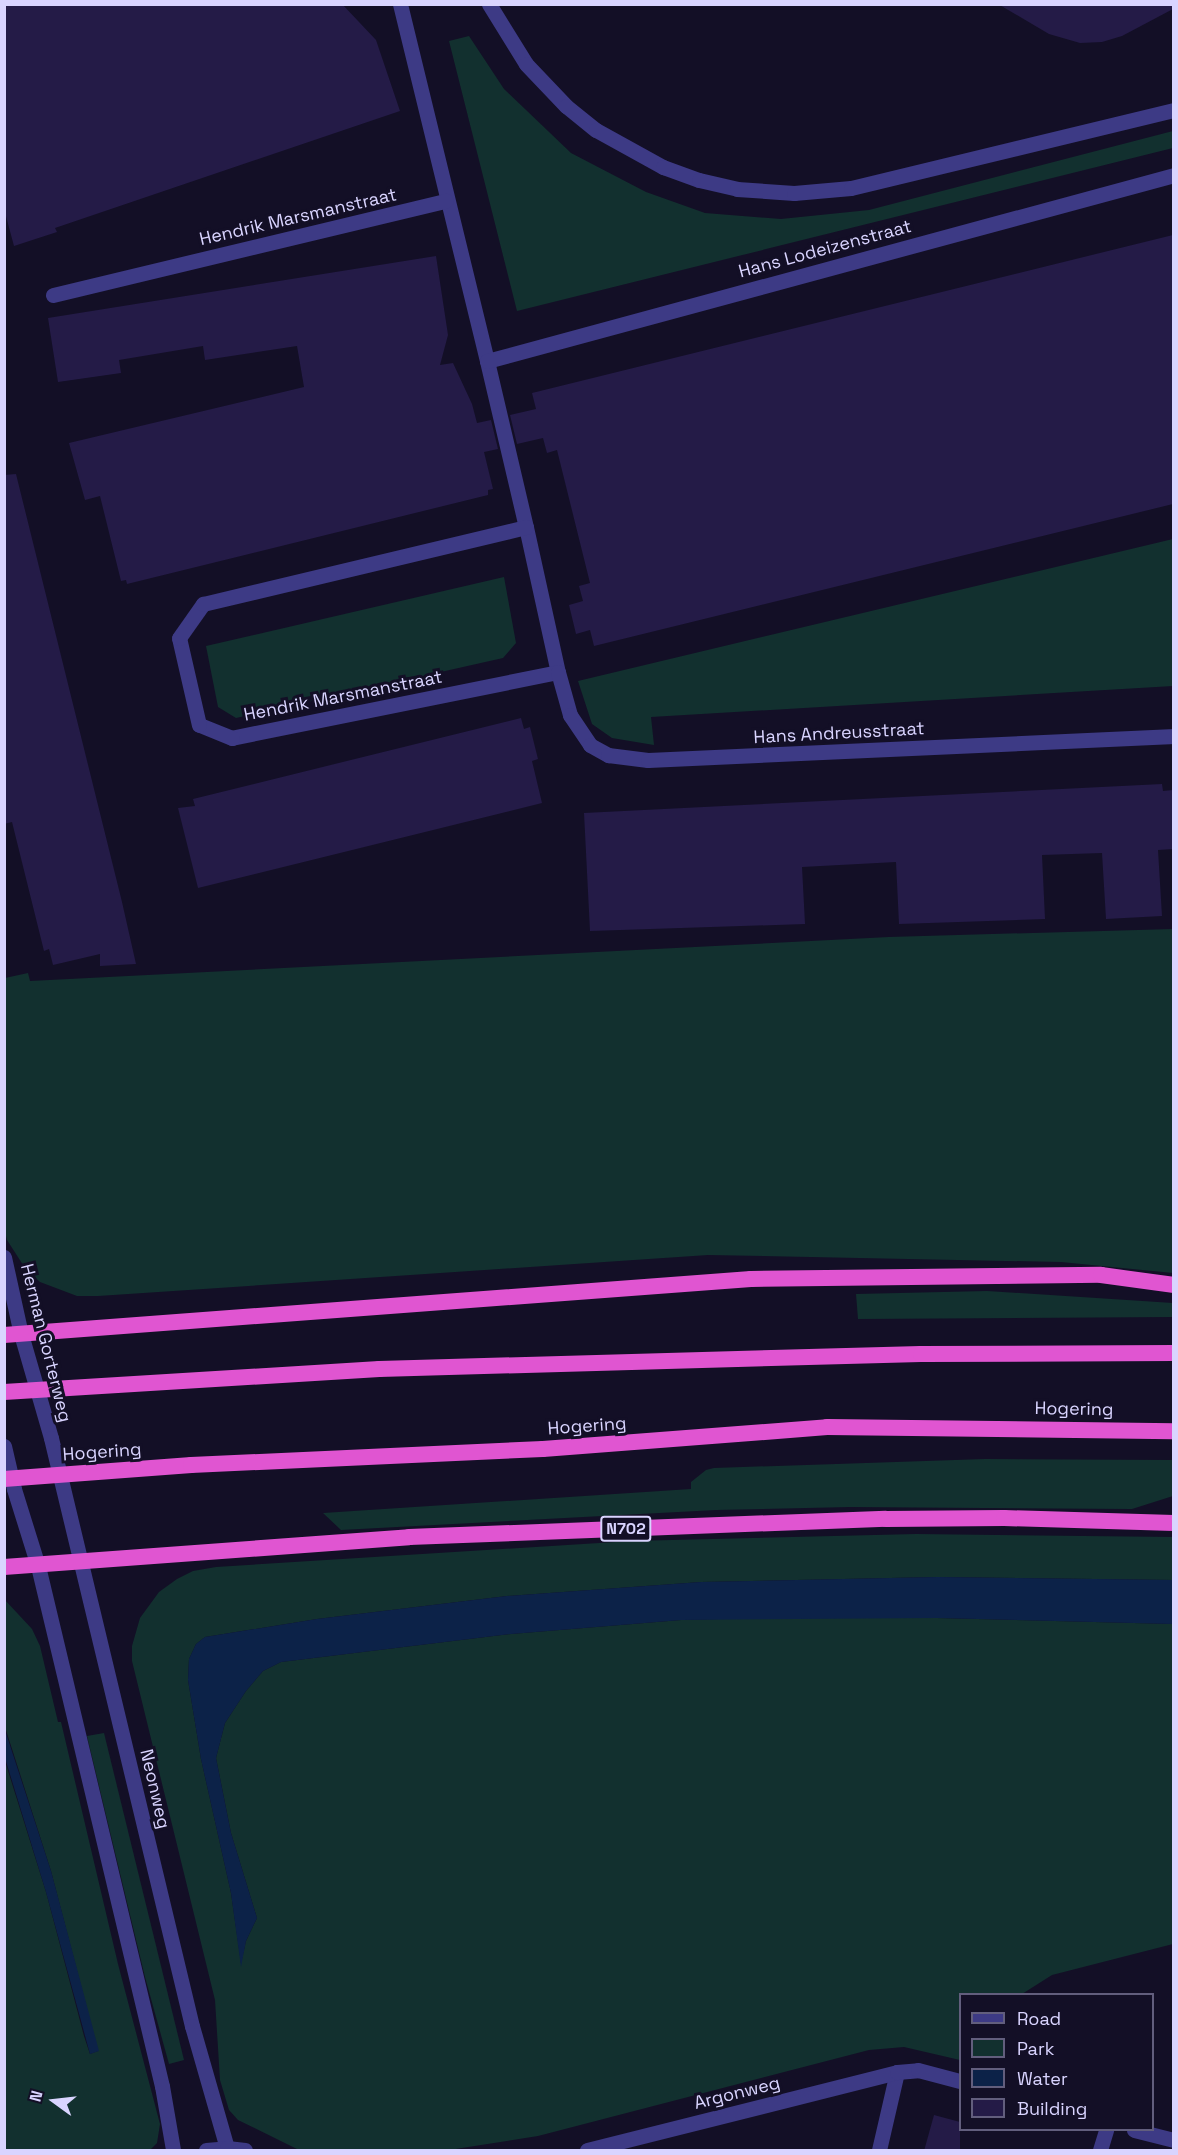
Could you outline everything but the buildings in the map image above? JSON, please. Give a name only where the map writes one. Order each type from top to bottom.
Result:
[{"type":"highway","points":[[17,1339],[751,1279],[1101,1275],[1173,1285]]},
{"type":"highway","points":[[4,1392],[379,1369],[921,1354],[1173,1353]]},
{"type":"highway","name":"Hogering","points":[[4,1479],[191,1465],[543,1449],[827,1426],[1173,1431]]},
{"type":"highway","name":"N702","points":[[4,1567],[409,1537],[886,1519],[1004,1518],[1173,1523]]},
{"type":"street","points":[[400,4],[446,201],[487,361],[558,672]]},
{"type":"street","points":[[489,4],[526,64],[566,106],[596,130],[663,167],[699,180],[736,189],[794,194],[851,188],[1173,110]]},
{"type":"street","name":"Hans Lodeizenstraat","points":[[487,361],[1173,175]]},
{"type":"street","name":"Hendrik Marsmanstraat","points":[[53,295],[446,201]]},
{"type":"street","name":"Hendrik Marsmanstraat","points":[[526,527],[203,604],[179,638],[199,725],[232,738],[558,672]]},
{"type":"street","name":"Hans Andreusstraat","points":[[558,672],[570,716],[590,745],[608,755],[648,760],[1173,736]]},
{"type":"street","name":"Herman Gorterweg","points":[[4,1257],[17,1339],[51,1438]]},
{"type":"street","name":"Neonweg","points":[[51,1438],[70,1527],[192,2026],[227,2148]]},
{"type":"street","points":[[4,1446],[14,1489],[38,1566],[162,2086],[173,2151]]},
{"type":"street","name":"Argonweg","points":[[587,2151],[897,2072],[918,2070],[959,2081]]},
{"type":"street","points":[[879,2151],[897,2072]]},
{"type":"street","points":[[1100,2151],[1106,2131]]},
{"type":"street","points":[[1138,2131],[1173,2140]]},
{"type":"street","points":[[206,2151],[227,2148],[245,2151]]},
{"type":"green space","points":[[469,36],[504,89],[571,153],[646,192],[705,213],[781,219],[869,210],[1173,131],[1173,148],[517,311],[449,41]]},
{"type":"green space","points":[[1173,539],[1173,686],[651,717],[654,745],[612,738],[592,724],[578,681]]},
{"type":"green space","points":[[504,577],[516,643],[503,658],[236,718],[218,707],[206,646]]},
{"type":"green space","points":[[1173,929],[1173,1273],[1061,1262],[708,1255],[77,1296],[40,1282],[25,1268],[7,1240],[4,1228],[5,978],[28,973],[30,981],[889,937]]},
{"type":"green space","points":[[987,1291],[1173,1303],[1173,1317],[858,1319],[856,1294]]},
{"type":"green space","points":[[985,1459],[1173,1460],[1173,1496],[1132,1509],[850,1507],[716,1510],[341,1530],[323,1513],[691,1489],[691,1482],[706,1470],[714,1468]]},
{"type":"green space","points":[[916,1534],[1173,1537],[1173,1580],[937,1577],[701,1582],[507,1596],[317,1619],[205,1637],[196,1644],[189,1659],[188,1680],[201,1759],[231,1893],[241,1963],[246,1941],[257,1918],[231,1833],[216,1758],[225,1723],[246,1691],[263,1671],[281,1662],[511,1634],[681,1620],[755,1618],[937,1618],[1173,1624],[1173,1944],[1052,1975],[1024,1993],[959,1993],[959,2060],[904,2047],[869,2050],[538,2136],[449,2150],[299,2150],[238,2120],[229,2110],[220,2080],[215,2000],[132,1661],[132,1646],[140,1618],[159,1592],[177,1579],[193,1571],[216,1567],[631,1541]]},
{"type":"green space","points":[[5,1600],[32,1629],[40,1646],[58,1722],[61,1722],[118,1964],[160,2124],[157,2143],[150,2150],[5,2150],[4,1758],[46,1892],[84,2036],[90,2054],[98,2051],[51,1871],[5,1727]]},
{"type":"green space","points":[[104,1733],[184,2060],[169,2064],[145,1977],[87,1736]]},
{"type":"water","points":[[937,1577],[1173,1580],[1173,1624],[937,1618],[681,1620],[511,1634],[281,1662],[263,1671],[246,1691],[225,1723],[216,1758],[231,1833],[257,1918],[246,1941],[241,1967],[231,1893],[201,1759],[188,1680],[189,1659],[196,1644],[205,1637],[317,1619],[507,1596],[701,1582]]},
{"type":"water","points":[[4,1727],[51,1871],[99,2051],[90,2054],[46,1892],[5,1758]]}]
